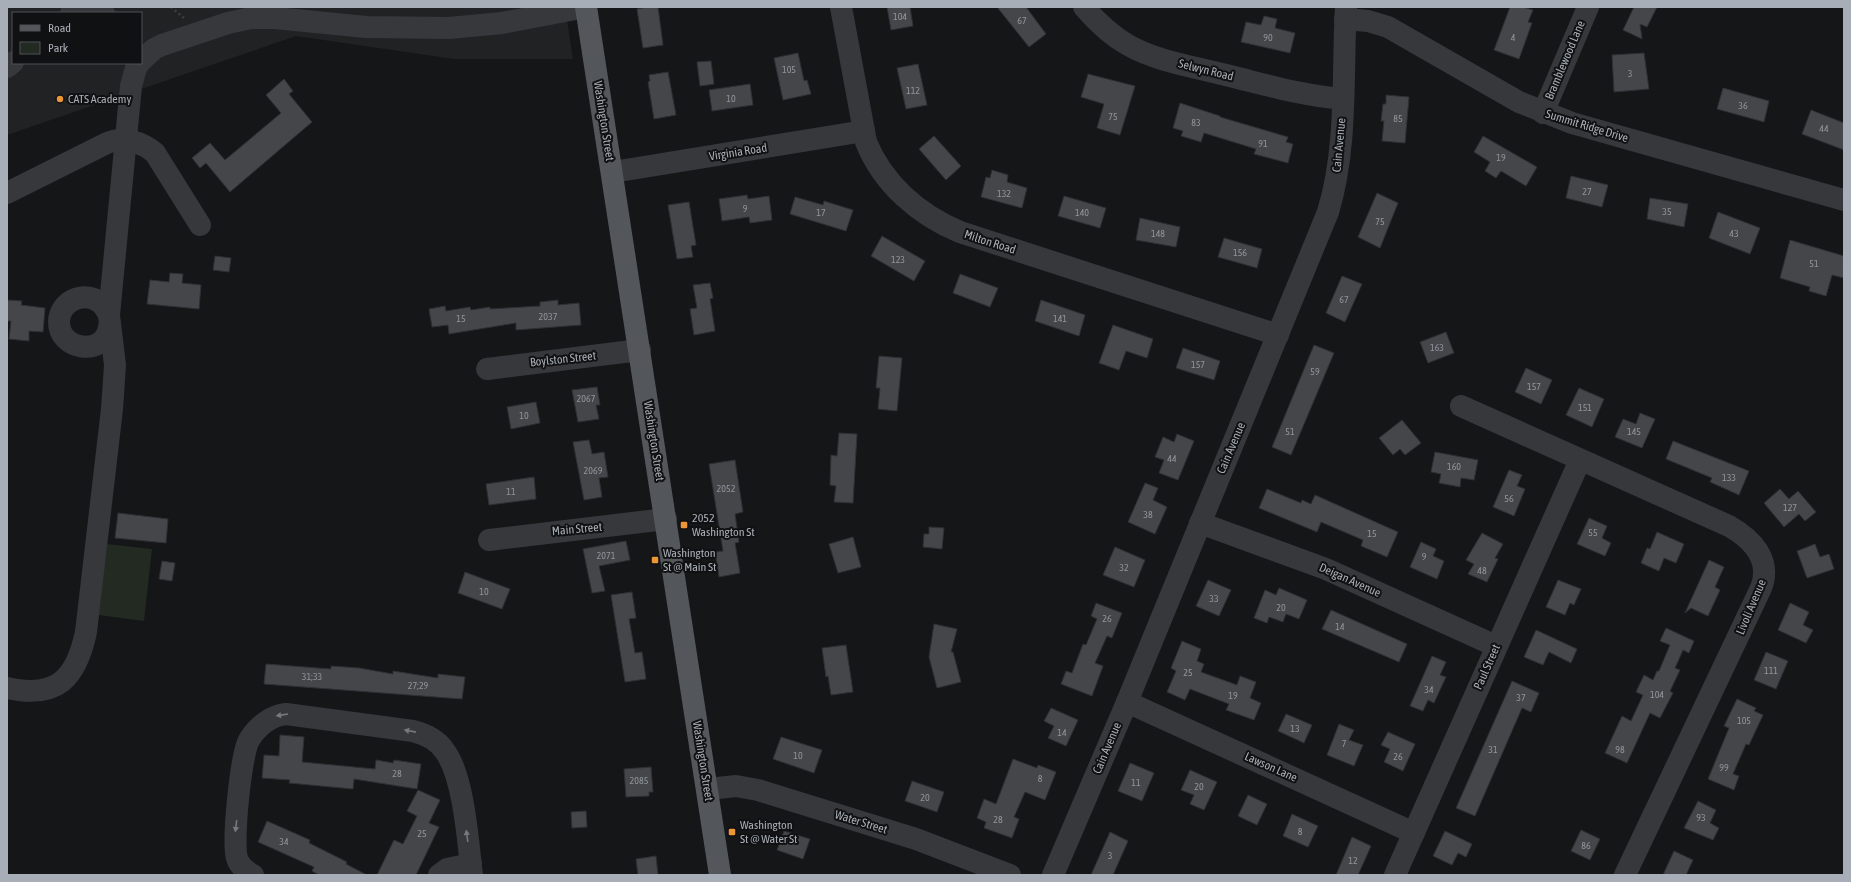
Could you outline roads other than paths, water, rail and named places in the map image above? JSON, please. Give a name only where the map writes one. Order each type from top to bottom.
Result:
[{"type":"main road","name":"Washington Street","points":[[586,7],[708,789],[720,875]]},
{"type":"street","points":[[142,57],[162,45],[240,20],[251,18],[275,18],[373,27],[449,28],[502,23],[586,7]]},
{"type":"street","name":"Milton Road","points":[[841,7],[864,131],[870,151],[891,183],[922,211],[947,226],[976,237],[1278,335]]},
{"type":"street","name":"Selwyn Road","points":[[1084,7],[1101,26],[1114,37],[1158,58],[1310,95],[1343,99]]},
{"type":"street","name":"Bramblewood Lane","points":[[1542,113],[1588,7]]},
{"type":"street","name":"Cain Avenue","points":[[1053,875],[1127,702],[1316,243],[1332,198],[1338,168],[1343,99],[1346,13]]},
{"type":"street","name":"Summit Ridge Drive","points":[[1346,13],[1388,27],[1507,96],[1542,113],[1572,123],[1844,200]]},
{"type":"street","points":[[7,688],[27,692],[38,691],[56,686],[69,675],[75,667],[83,646],[88,617],[112,410],[115,365],[109,321],[131,86],[138,64]]},
{"type":"street","name":"Virginia Road","points":[[612,172],[864,131]]},
{"type":"street","points":[[7,194],[107,143],[125,140],[144,146],[155,153],[200,225]]},
{"type":"street","name":"Boylston Street","points":[[487,369],[640,350]]},
{"type":"street","name":"Livoli Avenue","points":[[1461,406],[1737,530],[1753,544],[1759,553],[1765,571],[1761,588],[1625,875]]},
{"type":"street","name":"Paul Street","points":[[1395,875],[1580,460]]},
{"type":"street","name":"Main Street","points":[[489,540],[666,519]]},
{"type":"street","name":"Deigan Avenue","points":[[1200,522],[1326,569],[1496,646]]},
{"type":"street","name":"Lawson Lane","points":[[1127,702],[1414,833]]},
{"type":"street","points":[[253,875],[241,866],[237,859],[235,842],[244,754],[249,740],[261,726],[273,717],[286,714],[413,731],[432,739],[447,754],[457,781],[472,869],[447,869],[439,875]]},
{"type":"street","name":"Water Street","points":[[708,789],[736,786],[758,790],[922,841],[1010,875]]},
{"type":"place","name":"CATS Academy","points":[[60,99]]},
{"type":"place","name":"2052 Washington St","points":[[684,525]]},
{"type":"place","name":"Washington St @ Main St","points":[[655,560]]},
{"type":"place","name":"Washington St @ Water St","points":[[732,832]]}]
